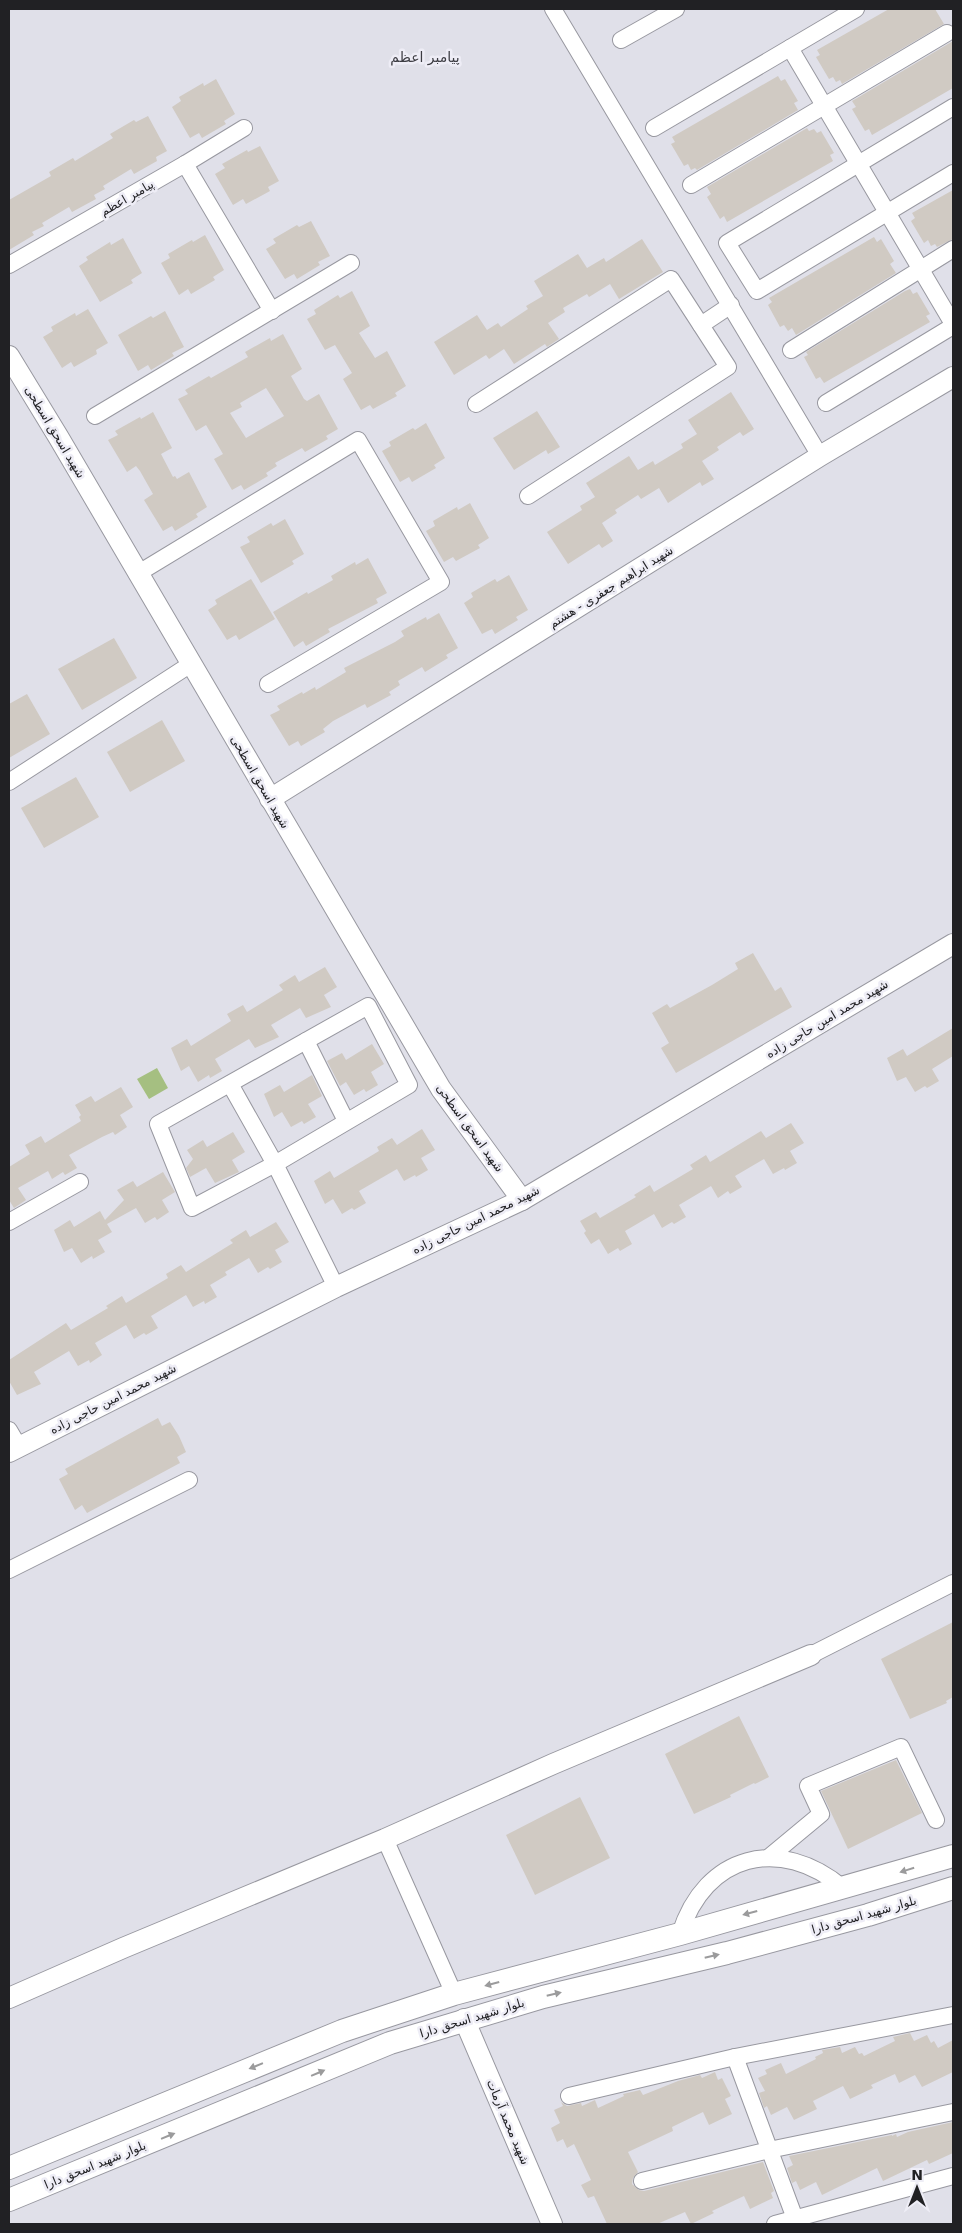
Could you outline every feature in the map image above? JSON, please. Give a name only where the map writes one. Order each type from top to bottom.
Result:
[{"type":"main road","points":[[9,2168],[342,2031],[454,1994],[680,1934],[953,1856]]},
{"type":"main road","name":"بلوار شهید اسحق دارا","points":[[9,2200],[390,2043],[464,2019],[543,1997],[868,1915],[953,1888]]},
{"type":"main road","points":[[782,1905],[792,1935]]},
{"type":"main road","points":[[454,1994],[464,2019]]},
{"type":"street","points":[[553,9],[820,456]]},
{"type":"street","points":[[621,40],[676,9]]},
{"type":"street","points":[[654,128],[856,9]]},
{"type":"street","points":[[691,185],[947,33]]},
{"type":"street","points":[[790,48],[953,325],[826,403]]},
{"type":"street","points":[[953,107],[727,242],[757,291],[953,174]]},
{"type":"street","name":"پیامبر اعظم","points":[[9,266],[244,128]]},
{"type":"street","points":[[185,164],[272,311]]},
{"type":"street","points":[[791,350],[953,249]]},
{"type":"street","points":[[95,416],[350,263]]},
{"type":"street","points":[[476,404],[671,279],[728,367],[528,496]]},
{"type":"street","points":[[700,325],[731,305]]},
{"type":"street","name":"شهید اسحق اسطحی","points":[[9,356],[60,438],[137,574],[441,1089],[522,1200]]},
{"type":"street","name":"شهید ابراهیم جعفری - هشتم","points":[[270,799],[820,456],[953,376]]},
{"type":"street","points":[[137,574],[358,440],[441,582],[268,684]]},
{"type":"street","points":[[9,782],[191,664]]},
{"type":"street","name":"شهید محمد امین حاجی زاده","points":[[12,1443],[522,1200],[953,944]]},
{"type":"street","points":[[368,1006],[409,1085],[274,1164],[192,1208],[158,1124],[306,1041],[368,1006]]},
{"type":"street","points":[[306,1041],[346,1121]]},
{"type":"street","points":[[230,1084],[274,1164],[336,1287]]},
{"type":"street","points":[[9,1222],[80,1182]]},
{"type":"street","points":[[9,1570],[189,1480]]},
{"type":"street","points":[[9,1998],[123,1948],[385,1840],[553,1764],[811,1655],[953,1582]]},
{"type":"street","points":[[768,1858],[821,1814],[808,1786],[901,1747],[936,1820]]},
{"type":"street","points":[[385,1840],[454,1994]]},
{"type":"street","points":[[680,1934],[697,1896],[711,1881],[728,1869],[748,1862],[768,1858],[789,1859],[809,1865],[827,1874],[843,1888]]},
{"type":"street","points":[[569,2096],[735,2057],[953,2015]]},
{"type":"street","name":"شهید محمد آرمات","points":[[464,2019],[552,2224]]},
{"type":"street","points":[[735,2057],[796,2221]]},
{"type":"street","points":[[642,2181],[769,2150],[953,2112]]},
{"type":"street","points":[[775,2224],[796,2221],[953,2176]]},
{"type":"green space","points":[[157,1068],[168,1088],[149,1099],[137,1079]]},
{"type":"building","points":[[889,9],[935,9],[944,24],[842,84],[840,80],[836,82],[833,77],[829,79],[816,57],[820,55],[817,50]]},
{"type":"building","points":[[953,41],[953,88],[872,135],[869,129],[865,131],[852,109],[856,107],[852,101]]},
{"type":"building","points":[[778,76],[781,81],[785,79],[798,101],[794,103],[798,110],[697,170],[695,168],[691,170],[688,164],[684,166],[671,144],[675,142],[672,137]]},
{"type":"building","points":[[216,79],[235,114],[224,121],[226,124],[202,138],[199,133],[190,138],[172,107],[181,101],[179,97],[203,83],[204,86]]},
{"type":"building","points":[[148,116],[167,151],[156,157],[157,161],[134,174],[131,169],[103,186],[105,189],[94,195],[96,199],[72,212],[69,207],[42,223],[44,226],[32,232],[34,235],[9,250],[9,200],[51,176],[49,172],[73,158],[75,161],[113,138],[110,134],[134,120],[136,122]]},
{"type":"building","points":[[807,128],[809,131],[814,129],[817,133],[821,131],[834,153],[830,155],[833,161],[727,222],[724,216],[720,219],[707,197],[711,194],[707,187]]},
{"type":"building","points":[[260,146],[279,181],[268,187],[270,191],[246,204],[243,199],[233,205],[215,174],[225,168],[222,164],[247,150],[248,152]]},
{"type":"building","points":[[953,190],[953,239],[937,247],[935,244],[931,246],[928,240],[924,243],[911,221],[915,218],[912,213]]},
{"type":"building","points":[[311,221],[330,256],[318,262],[320,265],[297,279],[294,274],[285,279],[266,249],[276,243],[273,239],[297,225],[299,227]]},
{"type":"building","points":[[205,235],[224,270],[213,277],[215,280],[191,294],[188,289],[179,295],[161,263],[170,258],[168,254]]},
{"type":"building","points":[[874,237],[877,242],[881,239],[894,261],[890,264],[896,273],[796,335],[792,328],[788,331],[784,325],[780,327],[768,305],[772,302],[769,298]]},
{"type":"building","points":[[123,238],[142,273],[131,280],[133,283],[100,302],[79,266],[88,260],[86,257],[110,242],[111,245]]},
{"type":"building","points":[[642,239],[663,272],[619,299],[610,284],[589,297],[587,294],[563,308],[565,312],[548,323],[559,339],[547,347],[545,344],[514,364],[504,349],[489,359],[486,355],[454,375],[434,342],[477,315],[487,330],[498,323],[501,327],[528,309],[526,306],[543,296],[534,281],[578,254],[587,268],[604,258],[606,262]]},
{"type":"building","points":[[910,289],[913,294],[917,292],[930,314],[926,316],[930,322],[824,383],[820,377],[816,379],[804,357],[808,355],[806,352]]},
{"type":"building","points":[[352,291],[370,326],[359,333],[375,358],[387,351],[406,386],[395,393],[397,396],[373,409],[370,405],[361,410],[343,379],[352,373],[335,345],[325,350],[307,319],[316,314],[314,310],[338,295],[340,298]]},
{"type":"building","points":[[88,309],[108,343],[96,350],[97,354],[74,367],[71,362],[62,368],[43,337],[53,331],[51,327],[75,313],[76,316]]},
{"type":"building","points":[[165,311],[184,347],[172,353],[174,356],[151,370],[148,365],[138,371],[118,335],[151,316],[153,318]]},
{"type":"building","points":[[283,334],[302,369],[291,376],[304,399],[307,401],[319,394],[338,429],[326,436],[328,439],[305,452],[302,448],[275,463],[277,466],[266,473],[268,476],[244,490],[241,485],[232,490],[214,459],[223,454],[206,425],[196,431],[178,399],[188,394],[185,390],[248,357],[245,352],[270,338],[271,341]],"holes":[[[266,388],[284,416],[246,438],[230,413],[242,407],[240,403]]]},
{"type":"building","points":[[731,392],[754,429],[743,436],[740,432],[717,447],[719,450],[702,461],[714,479],[702,486],[700,482],[668,503],[659,488],[641,499],[638,495],[615,510],[617,513],[602,523],[613,541],[602,548],[599,544],[568,564],[547,532],[582,510],[580,506],[595,497],[586,483],[629,456],[638,470],[653,461],[655,465],[683,448],[681,444],[697,434],[688,420]]},
{"type":"building","points":[[537,411],[560,447],[548,454],[546,450],[514,470],[493,438]]},
{"type":"building","points":[[153,412],[172,448],[161,454],[173,477],[175,476],[177,479],[189,472],[207,507],[196,514],[198,517],[175,531],[172,526],[163,531],[144,500],[153,494],[140,471],[136,466],[127,472],[108,440],[118,435],[115,431]]},
{"type":"building","points":[[426,423],[445,458],[434,465],[436,468],[412,482],[409,477],[400,482],[382,451],[391,446],[389,442]]},
{"type":"building","points":[[470,503],[489,538],[478,545],[480,548],[456,561],[453,557],[444,562],[426,531],[435,526],[433,521],[457,507],[458,510]]},
{"type":"building","points":[[285,519],[304,554],[292,561],[294,564],[261,583],[240,547],[250,542],[247,537],[271,523],[273,526]]},
{"type":"building","points":[[368,558],[387,593],[376,599],[378,603],[328,629],[330,632],[306,646],[303,641],[294,647],[273,612],[307,592],[308,594],[333,580],[331,576],[355,562],[356,565]]},
{"type":"building","points":[[509,575],[528,610],[516,617],[518,620],[495,634],[492,629],[482,634],[464,603],[473,597],[471,593],[495,579],[497,582]]},
{"type":"building","points":[[251,579],[275,619],[239,640],[236,635],[227,640],[208,610],[217,604],[215,600]]},
{"type":"building","points":[[439,613],[458,648],[446,655],[448,658],[425,672],[422,667],[398,681],[400,685],[389,692],[391,695],[367,708],[365,704],[333,721],[323,729],[325,732],[301,746],[298,741],[289,746],[270,715],[280,710],[277,706],[302,692],[303,694],[315,687],[316,690],[346,672],[344,668],[404,636],[401,631],[426,617],[427,620]]},
{"type":"building","points":[[114,638],[137,678],[82,710],[58,669]]},
{"type":"building","points":[[27,694],[50,734],[9,758],[9,704]]},
{"type":"building","points":[[162,720],[185,761],[130,792],[107,752]]},
{"type":"building","points":[[76,777],[99,817],[44,848],[21,808]]},
{"type":"building","points":[[753,953],[775,991],[781,987],[792,1007],[676,1073],[661,1048],[669,1043],[652,1013],[667,1004],[670,1008],[712,985],[738,969],[735,963]]},
{"type":"building","points":[[325,967],[337,987],[324,995],[331,1007],[306,1018],[300,1008],[271,1025],[279,1037],[255,1048],[249,1039],[215,1059],[222,1071],[210,1078],[209,1075],[198,1082],[189,1066],[181,1071],[171,1048],[187,1039],[191,1046],[231,1021],[227,1014],[243,1005],[247,1012],[283,990],[279,985],[295,975],[299,982]]},
{"type":"building","points":[[953,1028],[953,1056],[932,1069],[939,1081],[915,1092],[906,1077],[897,1081],[887,1058],[903,1049],[907,1056]]},
{"type":"building","points":[[372,1044],[384,1064],[371,1072],[378,1085],[366,1092],[364,1089],[354,1095],[346,1082],[340,1086],[327,1061],[342,1053],[346,1060]]},
{"type":"building","points":[[312,1075],[322,1096],[308,1104],[316,1117],[304,1124],[302,1121],[291,1127],[282,1112],[274,1117],[264,1094],[280,1085],[284,1092]]},
{"type":"building","points":[[121,1087],[133,1107],[120,1115],[127,1127],[115,1135],[113,1132],[69,1155],[77,1168],[65,1175],[63,1172],[52,1179],[48,1171],[18,1188],[26,1200],[14,1208],[9,1200],[9,1167],[30,1154],[25,1145],[41,1136],[45,1143],[81,1121],[79,1117],[81,1115],[75,1105],[91,1096],[95,1102]]},
{"type":"building","points":[[791,1123],[804,1143],[790,1151],[797,1163],[785,1170],[784,1168],[773,1174],[764,1159],[735,1176],[742,1187],[730,1194],[728,1191],[718,1198],[711,1186],[679,1205],[686,1217],[674,1224],[672,1222],[662,1228],[654,1214],[625,1231],[632,1244],[620,1251],[618,1248],[608,1254],[599,1239],[591,1244],[584,1233],[586,1231],[580,1221],[596,1212],[600,1218],[636,1197],[634,1195],[650,1185],[654,1192],[693,1169],[690,1165],[706,1155],[710,1162],[761,1131],[766,1138]]},
{"type":"building","points":[[422,1129],[435,1150],[421,1158],[428,1170],[404,1181],[397,1169],[359,1191],[366,1203],[342,1214],[333,1199],[325,1204],[314,1181],[330,1171],[334,1178],[379,1151],[377,1147],[392,1138],[397,1145]]},
{"type":"building","points":[[233,1132],[245,1152],[232,1160],[239,1172],[215,1183],[206,1168],[190,1177],[186,1168],[193,1159],[187,1150],[203,1140],[207,1147]]},
{"type":"building","points":[[163,1172],[175,1192],[162,1200],[169,1212],[157,1220],[155,1217],[145,1223],[136,1208],[107,1224],[112,1232],[98,1240],[105,1252],[93,1259],[92,1256],[81,1263],[72,1248],[64,1252],[54,1230],[70,1220],[74,1227],[100,1211],[105,1220],[124,1200],[117,1190],[133,1181],[137,1187]]},
{"type":"building","points":[[276,1222],[289,1242],[275,1250],[282,1262],[258,1273],[249,1258],[225,1272],[227,1275],[210,1285],[217,1297],[205,1304],[204,1301],[193,1307],[186,1295],[151,1316],[158,1328],[134,1339],[126,1325],[95,1343],[102,1355],[90,1363],[89,1360],[78,1366],[69,1351],[34,1372],[41,1384],[17,1395],[9,1381],[9,1360],[66,1323],[71,1330],[108,1308],[106,1306],[122,1296],[126,1303],[168,1278],[166,1274],[181,1265],[186,1272],[233,1243],[230,1240],[246,1230],[250,1237]]},
{"type":"building","points":[[158,1418],[162,1426],[170,1422],[179,1436],[186,1452],[177,1457],[180,1463],[87,1513],[82,1505],[75,1510],[59,1479],[68,1474],[65,1469]]},
{"type":"building","points":[[953,1622],[953,1697],[946,1701],[947,1703],[910,1719],[881,1659]]},
{"type":"building","points":[[739,1716],[769,1777],[694,1814],[665,1754]]},
{"type":"building","points":[[896,1760],[922,1813],[848,1849],[821,1791]]},
{"type":"building","points":[[580,1797],[610,1858],[535,1895],[506,1835]]},
{"type":"building","points":[[910,2033],[914,2041],[927,2035],[931,2043],[934,2041],[938,2048],[953,2040],[953,2072],[922,2087],[915,2075],[899,2083],[895,2074],[871,2085],[873,2088],[850,2099],[843,2086],[813,2101],[817,2109],[794,2120],[787,2107],[771,2115],[767,2106],[764,2108],[759,2093],[765,2091],[758,2078],[767,2074],[765,2070],[781,2063],[786,2074],[816,2059],[815,2057],[823,2053],[822,2050],[840,2047],[842,2053],[855,2047],[859,2054],[862,2053],[864,2056],[895,2041],[893,2037]]},
{"type":"building","points":[[715,2072],[718,2080],[722,2078],[731,2096],[725,2099],[732,2114],[709,2125],[703,2112],[672,2127],[673,2131],[628,2152],[638,2172],[633,2178],[632,2184],[639,2190],[644,2191],[763,2162],[774,2191],[771,2193],[773,2198],[750,2209],[744,2196],[712,2211],[714,2213],[691,2224],[685,2212],[657,2224],[607,2224],[594,2196],[588,2198],[581,2185],[591,2180],[574,2144],[567,2148],[563,2139],[557,2142],[551,2128],[560,2123],[554,2110],[563,2106],[561,2102],[567,2106],[581,2103],[582,2106],[595,2100],[598,2108],[624,2096],[623,2094],[640,2090],[643,2095],[678,2081],[700,2075],[702,2078]]},
{"type":"building","points":[[953,2122],[953,2153],[929,2164],[927,2160],[883,2181],[877,2168],[822,2195],[816,2182],[800,2190],[796,2181],[792,2183],[787,2168],[793,2165],[789,2156],[896,2134],[897,2137],[908,2132]]},
{"type":"district","name":"پیامبر اعظم","points":[[425,57]]}]
